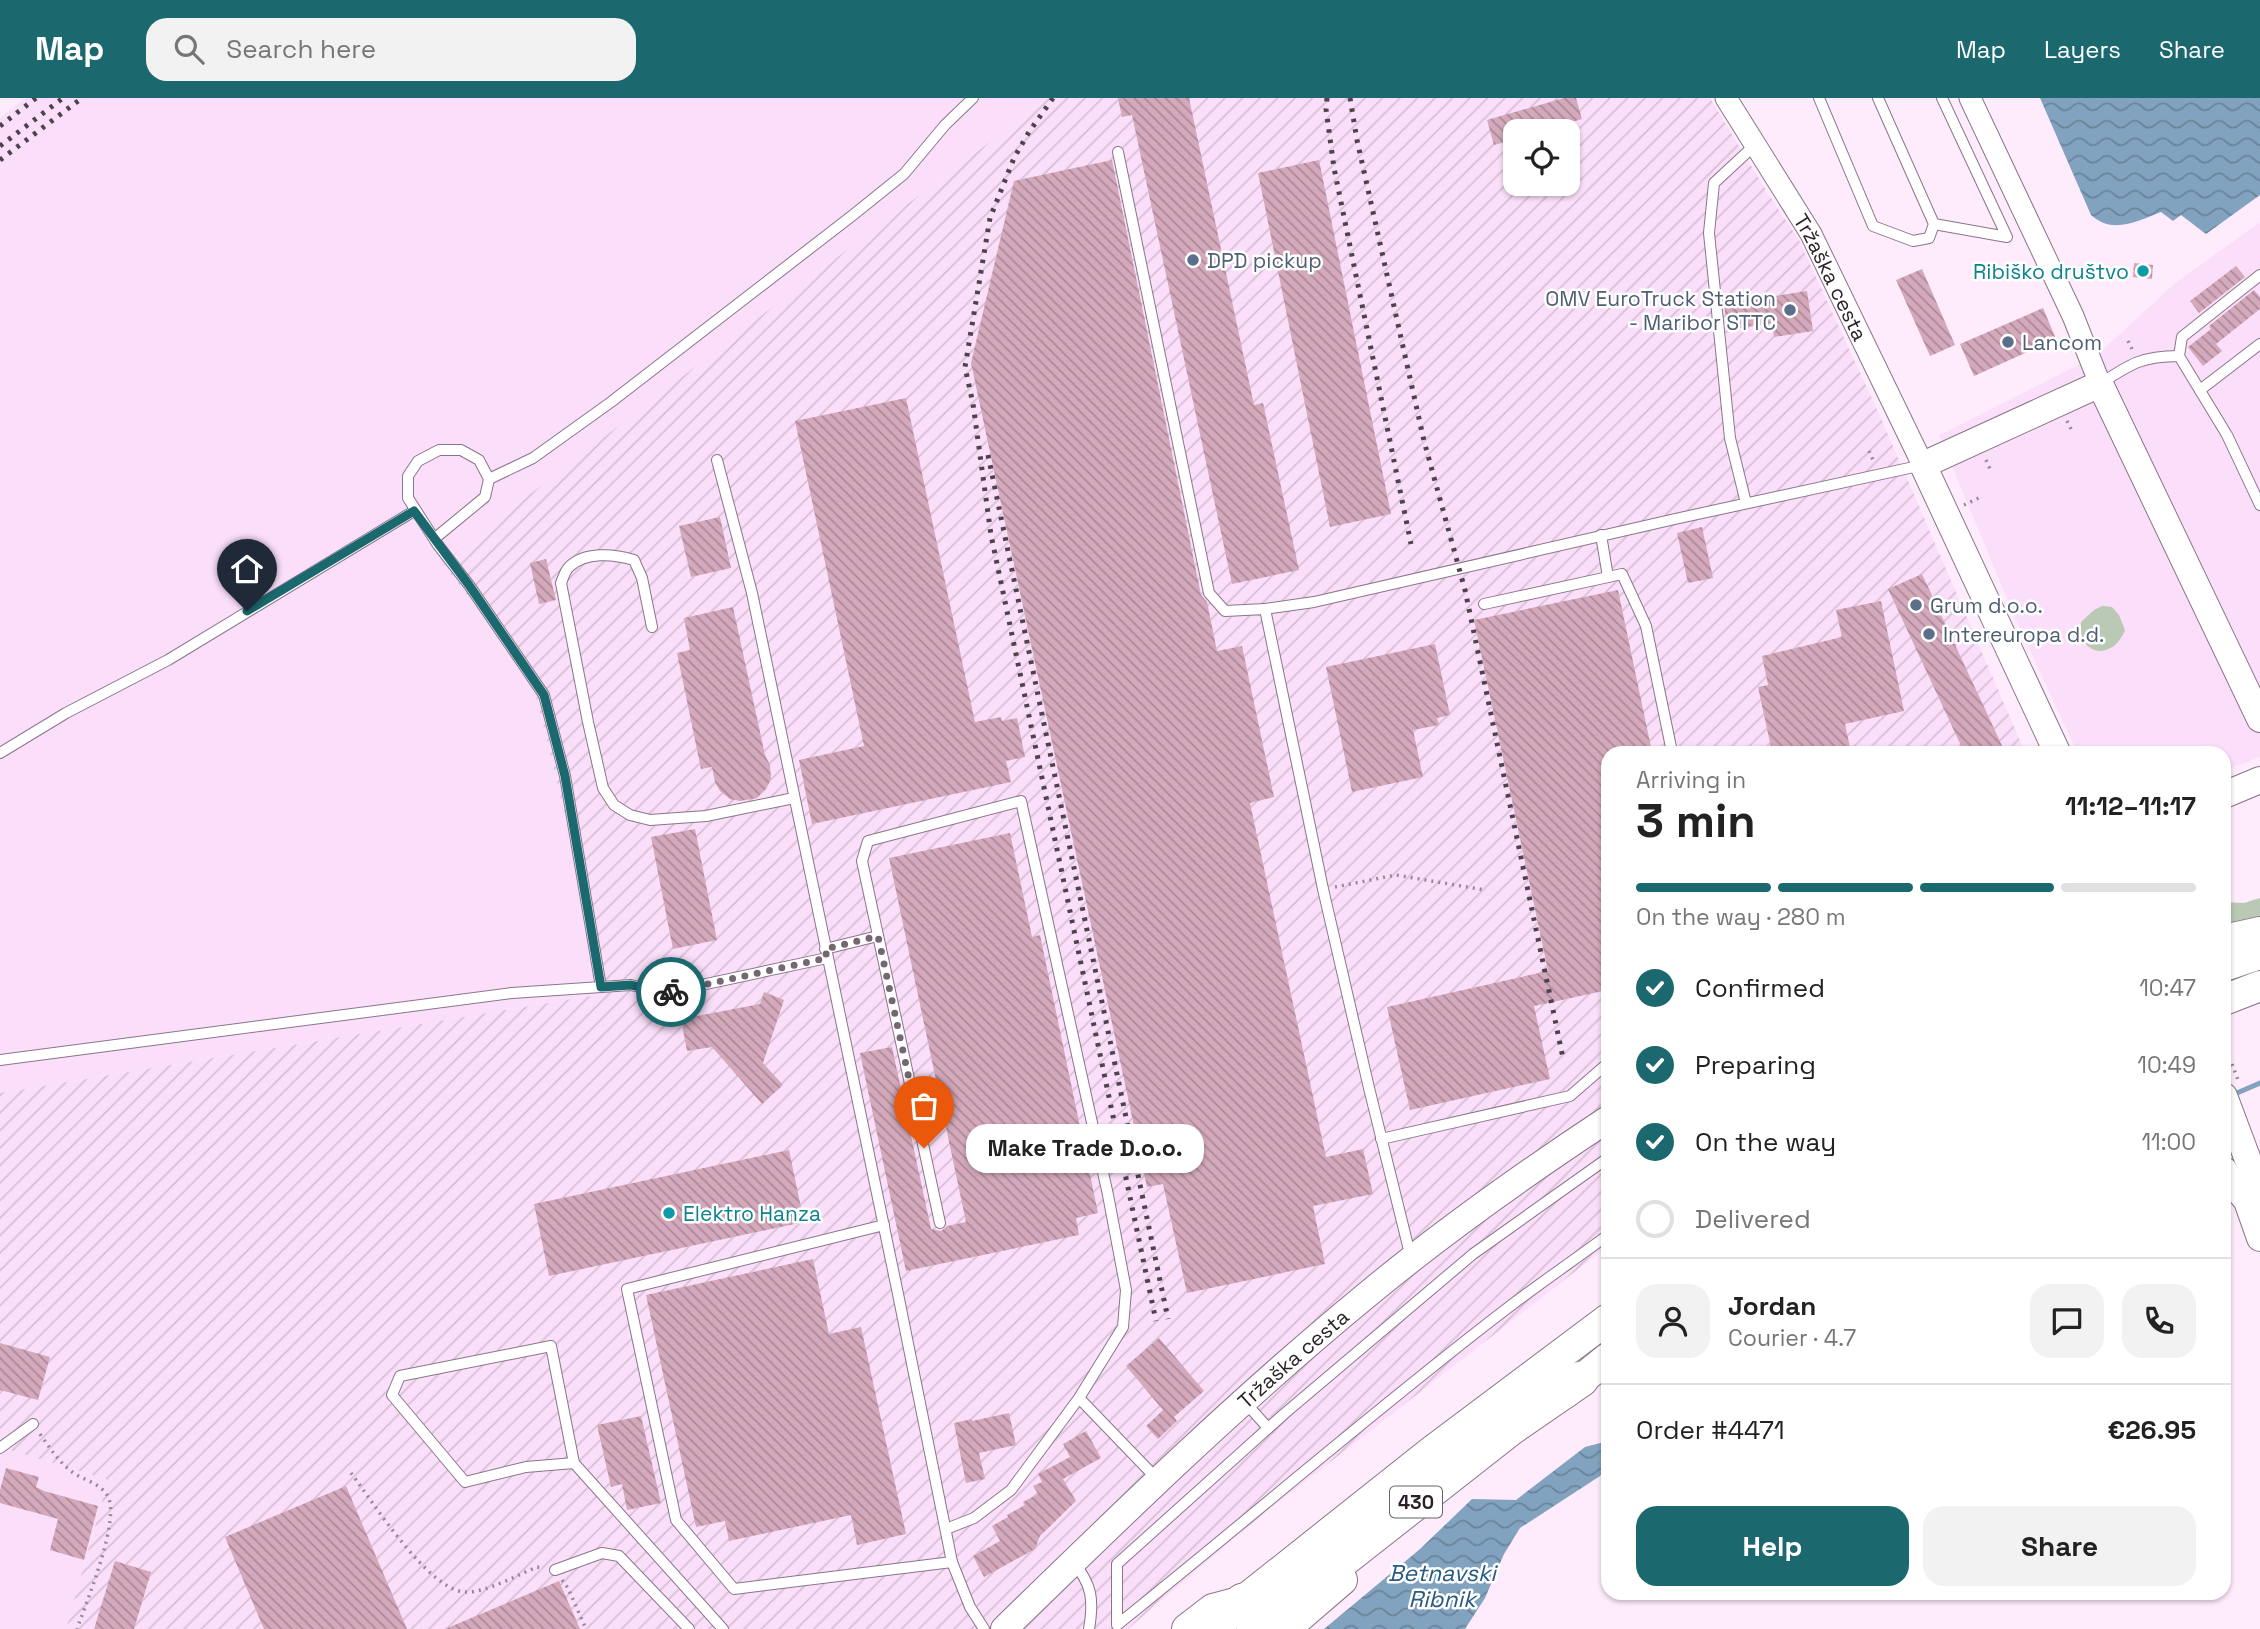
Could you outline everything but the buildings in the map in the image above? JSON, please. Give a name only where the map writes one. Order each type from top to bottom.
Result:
[{"type":"highway","name":"430","points":[[1208,1629],[1248,1615],[1581,1379]]},
{"type":"main road","points":[[2231,938],[2260,932]]},
{"type":"main road","points":[[2231,964],[2260,954]]},
{"type":"main road","points":[[2231,997],[2260,986]]},
{"type":"main road","name":"430","points":[[1248,1615],[1432,1451],[1601,1324]]},
{"type":"main road","name":"430","points":[[1581,1379],[1601,1363]]},
{"type":"main road","points":[[1284,1629],[1497,1455],[1581,1379]]},
{"type":"main road","points":[[1186,1629],[1213,1609],[1248,1615]]},
{"type":"street","name":"Tržaška cesta","points":[[1726,98],[1811,234],[2054,746]]},
{"type":"street","points":[[1970,98],[2073,316],[2100,384],[2260,719]]},
{"type":"street","points":[[1923,465],[2100,384]]},
{"type":"street","points":[[2231,792],[2260,780]]},
{"type":"street","points":[[2231,1113],[2253,1176],[2260,1238]]},
{"type":"street","name":"Tržaška cesta","points":[[1004,1629],[1158,1480],[1244,1401],[1368,1294],[1548,1159],[1601,1124]]},
{"type":"street","points":[[2231,1179],[2254,1198]]},
{"type":"lane","points":[[489,479],[533,458],[611,402],[853,215],[904,174],[945,125],[973,98]]},
{"type":"lane","points":[[1819,98],[1873,226],[1913,241],[1929,238],[1934,224],[1878,98]]},
{"type":"lane","points":[[1934,224],[2007,237],[1942,98]]},
{"type":"lane","points":[[1746,503],[1730,438],[1709,233],[1714,183],[1756,144]]},
{"type":"lane","points":[[1118,152],[1209,593],[1225,611],[1314,602],[1601,535],[1923,465]]},
{"type":"lane","points":[[2260,275],[2182,337],[2179,356],[2227,435],[2260,505]]},
{"type":"lane","points":[[2200,390],[2260,344]]},
{"type":"lane","points":[[2100,384],[2128,365],[2156,356],[2179,356]]},
{"type":"lane","points":[[434,539],[485,497],[489,479],[479,460],[461,450],[439,450],[418,461],[408,475],[408,499],[414,511],[434,539],[469,585],[544,695],[565,776],[601,987]]},
{"type":"lane","points":[[717,460],[752,593],[952,1562],[970,1607],[984,1629]]},
{"type":"lane","points":[[0,753],[66,713],[168,660],[414,511]]},
{"type":"lane","points":[[1601,535],[1608,577]]},
{"type":"lane","points":[[652,627],[642,578],[634,560],[615,554],[586,558],[568,568],[561,583],[587,722],[603,788],[614,805],[630,815],[650,820],[706,816],[794,798]]},
{"type":"lane","points":[[1484,604],[1622,574],[1646,626],[1671,746]]},
{"type":"lane","points":[[1265,609],[1323,889],[1412,1260]]},
{"type":"lane","points":[[940,1223],[862,861],[868,841],[1021,801],[1108,1195],[1126,1290],[1123,1327],[1079,1398],[1010,1490],[974,1518],[946,1529]]},
{"type":"lane","points":[[0,1060],[512,993],[631,985],[664,993],[826,953],[878,936]]},
{"type":"lane","points":[[1381,1139],[1570,1096],[1601,1069]]},
{"type":"lane","points":[[1601,1163],[1472,1254],[1268,1428],[1117,1564],[1117,1625],[1483,1327],[1601,1240]]},
{"type":"lane","points":[[884,1225],[627,1289],[676,1520],[734,1588],[952,1562]]},
{"type":"lane","points":[[574,1463],[526,1467],[466,1482],[392,1395],[400,1376],[551,1346],[574,1463],[723,1629]]},
{"type":"lane","points":[[1079,1398],[1158,1480]]},
{"type":"lane","points":[[1244,1401],[1268,1428]]},
{"type":"lane","points":[[0,1448],[33,1424]]},
{"type":"lane","points":[[555,1570],[602,1553],[619,1556],[689,1629]]},
{"type":"lane","points":[[1073,1562],[1086,1579],[1091,1595],[1089,1629]]},
{"type":"path","points":[[1323,889],[1395,875],[1485,890]]},
{"type":"path","points":[[33,1424],[58,1459],[74,1474],[98,1486],[108,1496],[111,1510],[110,1528],[77,1629]]},
{"type":"path","points":[[351,1473],[419,1563],[442,1583],[464,1592],[484,1589],[537,1567],[555,1570],[568,1588],[586,1629]]},
{"type":"shaded area","points":[[25,98],[1048,98],[815,274],[527,668],[580,878],[597,995],[0,1093],[0,118]]},
{"type":"shaded area","points":[[1048,98],[1710,98],[1799,240],[1880,416],[2022,746],[1601,746],[1601,1251],[1256,1520],[1128,1629],[66,1629],[108,1480],[0,1447],[0,1093],[597,995],[580,878],[527,668],[443,565],[467,543],[815,274]]},
{"type":"shaded area","points":[[2260,222],[2260,757],[2231,768],[2231,746],[2074,746],[2015,618],[1939,435],[2096,356],[2174,284]]},
{"type":"shaded area","points":[[0,1447],[108,1480],[66,1629],[0,1629]]},
{"type":"green space","points":[[2102,606],[2112,607],[2119,615],[2125,630],[2113,646],[2098,651],[2085,643],[2081,622]]},
{"type":"green space","points":[[2260,898],[2260,926],[2231,930],[2231,902],[2244,903]]},
{"type":"water","points":[[2040,98],[2260,98],[2260,195],[2206,234],[2181,215],[2173,221],[2161,212],[2125,224],[2099,221],[2091,215]]},
{"type":"water","name":"Betnavski Ribnik","points":[[1601,1443],[1601,1475],[1520,1528],[1504,1554],[1485,1598],[1465,1629],[1324,1629],[1420,1549],[1472,1499],[1516,1500],[1585,1447]]},
{"type":"waterway","points":[[2231,1096],[2260,1083]]},
{"type":"railway","points":[[0,126],[36,98]]},
{"type":"railway","points":[[0,146],[63,98]]},
{"type":"railway","points":[[0,160],[82,98]]},
{"type":"railway","points":[[1053,98],[1014,158],[990,218],[965,367],[973,404],[991,535],[1156,1321]]},
{"type":"railway","points":[[1327,98],[1334,168],[1411,544]]},
{"type":"railway","points":[[1350,98],[1424,441],[1465,590],[1563,1058]]},
{"type":"railway","points":[[988,455],[1168,1319]]},
{"type":"way so far","points":[[671,992],[827,958],[825,949],[878,936],[924,1148]]},
{"type":"place","name":"DPD pickup","points":[[1193,260]]},
{"type":"place","name":"Ribiško društvo","points":[[2143,271]]},
{"type":"place","name":"OMV EuroTruck Station - Maribor STTC","points":[[1790,310]]},
{"type":"place","name":"Lancom","points":[[2008,342]]},
{"type":"place","name":"Grum d.o.o.","points":[[1916,605]]},
{"type":"place","name":"Intereuropa d.d.","points":[[1929,634]]},
{"type":"place","name":"Make Trade D.o.o.","points":[[924,1148]]},
{"type":"place","name":"Elektro Hanza","points":[[669,1213]]},
{"type":"route","points":[[247,611],[414,511],[469,585],[544,695],[565,776],[601,987],[631,985],[664,993],[671,992]]}]
